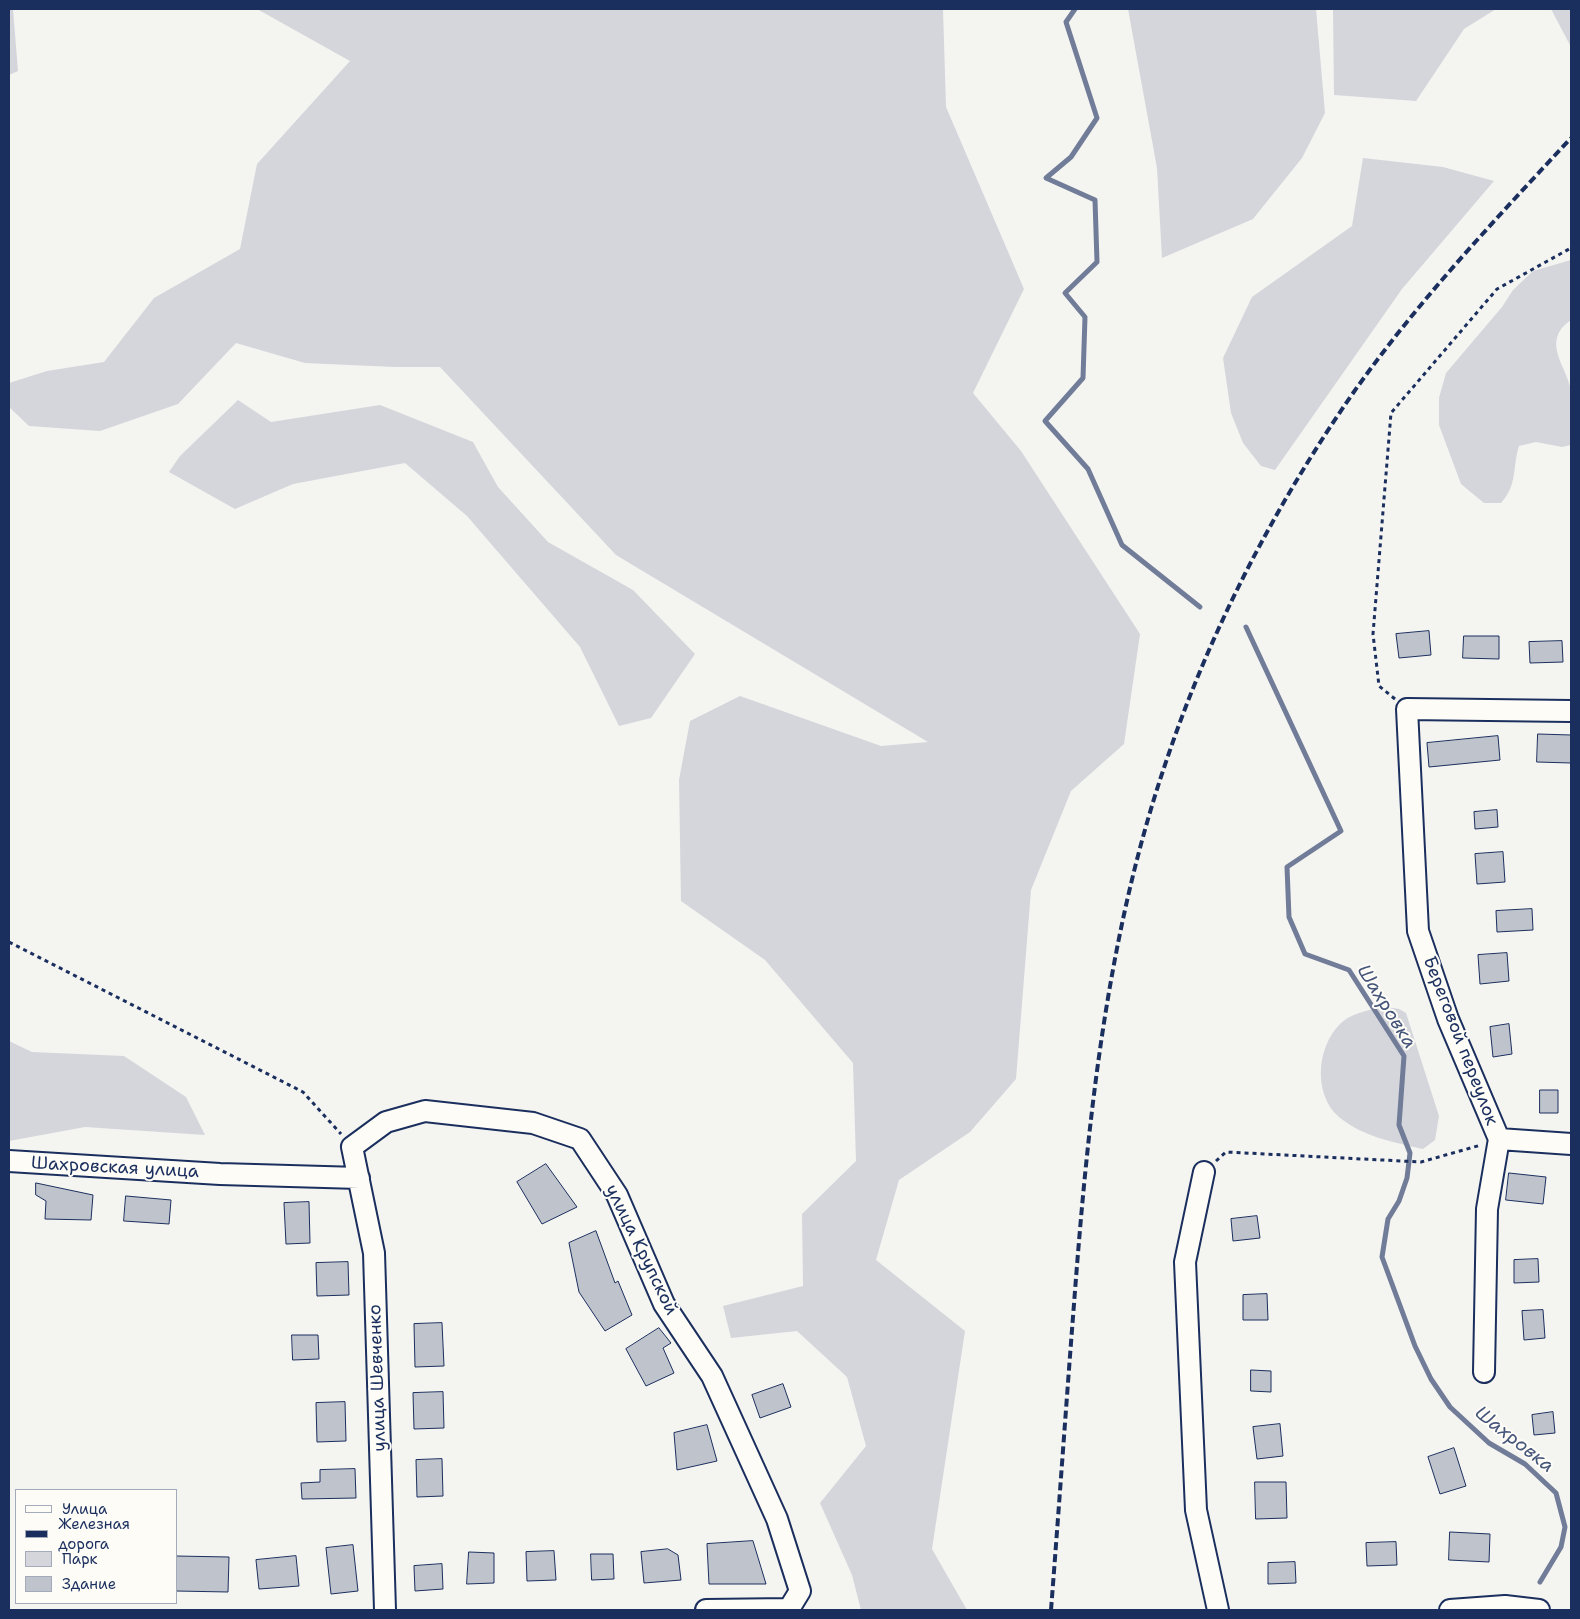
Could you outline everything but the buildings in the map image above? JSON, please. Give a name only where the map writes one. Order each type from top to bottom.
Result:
[{"type":"street","points":[[1407,709],[1571,711]]},
{"type":"street","name":"Береговой переулок","points":[[1407,709],[1418,931],[1448,1019],[1499,1140],[1487,1209],[1484,1372]]},
{"type":"street","name":"улица Крупской","points":[[352,1147],[386,1122],[425,1111],[533,1123],[580,1139],[617,1195],[664,1304],[712,1376],[778,1519],[800,1591],[790,1610]]},
{"type":"street","points":[[1499,1140],[1571,1144]]},
{"type":"street","name":"улица Шевченко","points":[[352,1147],[374,1253],[385,1610]]},
{"type":"street","name":"Шахровская улица","points":[[9,1161],[220,1174],[359,1178]]},
{"type":"street","points":[[1204,1172],[1185,1262],[1196,1510],[1218,1610]]},
{"type":"street","points":[[1450,1610],[1505,1606],[1539,1610]]},
{"type":"street","points":[[706,1610],[790,1610]]},
{"type":"path","points":[[1407,709],[1379,686],[1373,634],[1391,413],[1497,289],[1571,248]]},
{"type":"path","points":[[9,942],[303,1092],[352,1147]]},
{"type":"path","points":[[1204,1172],[1226,1152],[1421,1162],[1499,1140]]},
{"type":"green space","points":[[9,9],[13,9],[18,71],[9,75]]},
{"type":"green space","points":[[257,9],[943,9],[946,107],[1024,289],[973,393],[1021,451],[1140,634],[1124,744],[1071,791],[1031,890],[1016,1079],[970,1132],[899,1180],[876,1260],[965,1331],[932,1549],[967,1610],[861,1610],[852,1575],[820,1503],[866,1446],[847,1377],[797,1331],[731,1338],[723,1306],[803,1286],[802,1214],[856,1161],[853,1063],[765,960],[681,901],[679,780],[690,721],[740,696],[881,746],[928,742],[616,555],[440,367],[305,363],[236,343],[178,404],[100,431],[29,426],[9,407],[9,383],[47,371],[104,362],[154,298],[240,249],[257,164],[350,61]]},
{"type":"green space","points":[[1128,9],[1316,9],[1325,113],[1302,158],[1253,219],[1162,258],[1157,168]]},
{"type":"green space","points":[[1333,9],[1496,9],[1464,29],[1416,101],[1334,95]]},
{"type":"green space","points":[[1551,9],[1571,9],[1571,47]]},
{"type":"green space","points":[[1363,158],[1443,167],[1494,181],[1402,289],[1275,470],[1261,466],[1243,443],[1231,413],[1223,358],[1252,297],[1352,226]]},
{"type":"green space","points":[[1571,260],[1571,320],[1562,328],[1557,337],[1556,345],[1571,390],[1571,445],[1562,447],[1536,442],[1519,446],[1512,482],[1506,496],[1501,503],[1484,503],[1461,484],[1439,425],[1439,398],[1446,373],[1502,307],[1513,290],[1533,271]]},
{"type":"green space","points":[[238,400],[271,422],[380,405],[473,442],[498,487],[548,542],[633,590],[695,654],[651,718],[619,726],[580,647],[467,516],[405,463],[293,484],[235,509],[169,472],[180,456]]},
{"type":"green space","points":[[1382,1006],[1399,1009],[1406,1013],[1439,1116],[1435,1140],[1423,1149],[1379,1138],[1348,1124],[1330,1107],[1324,1095],[1321,1067],[1329,1040],[1336,1028],[1346,1019],[1358,1013]]},
{"type":"green space","points":[[9,1041],[32,1052],[124,1056],[186,1097],[205,1135],[85,1127],[9,1141]]},
{"type":"waterway","name":"Шахровка","points":[[1075,9],[1066,22],[1097,118],[1071,157],[1046,178],[1095,200],[1097,262],[1065,293],[1085,317],[1083,378],[1045,421],[1088,469],[1122,545],[1200,607]]},
{"type":"waterway","name":"Шахровка","points":[[1246,627],[1341,831],[1287,867],[1289,917],[1305,954],[1349,970],[1404,1056],[1399,1125],[1410,1153],[1407,1178],[1399,1201],[1388,1219],[1382,1257],[1415,1346],[1431,1379],[1450,1407],[1489,1443],[1525,1464],[1556,1493],[1565,1527],[1561,1547],[1540,1582]]},
{"type":"railway","points":[[1051,1610],[1086,1165],[1103,1027],[1115,958],[1130,890],[1147,822],[1168,756],[1185,709],[1225,615],[1271,525],[1323,438],[1376,362],[1429,295],[1571,138]]}]
